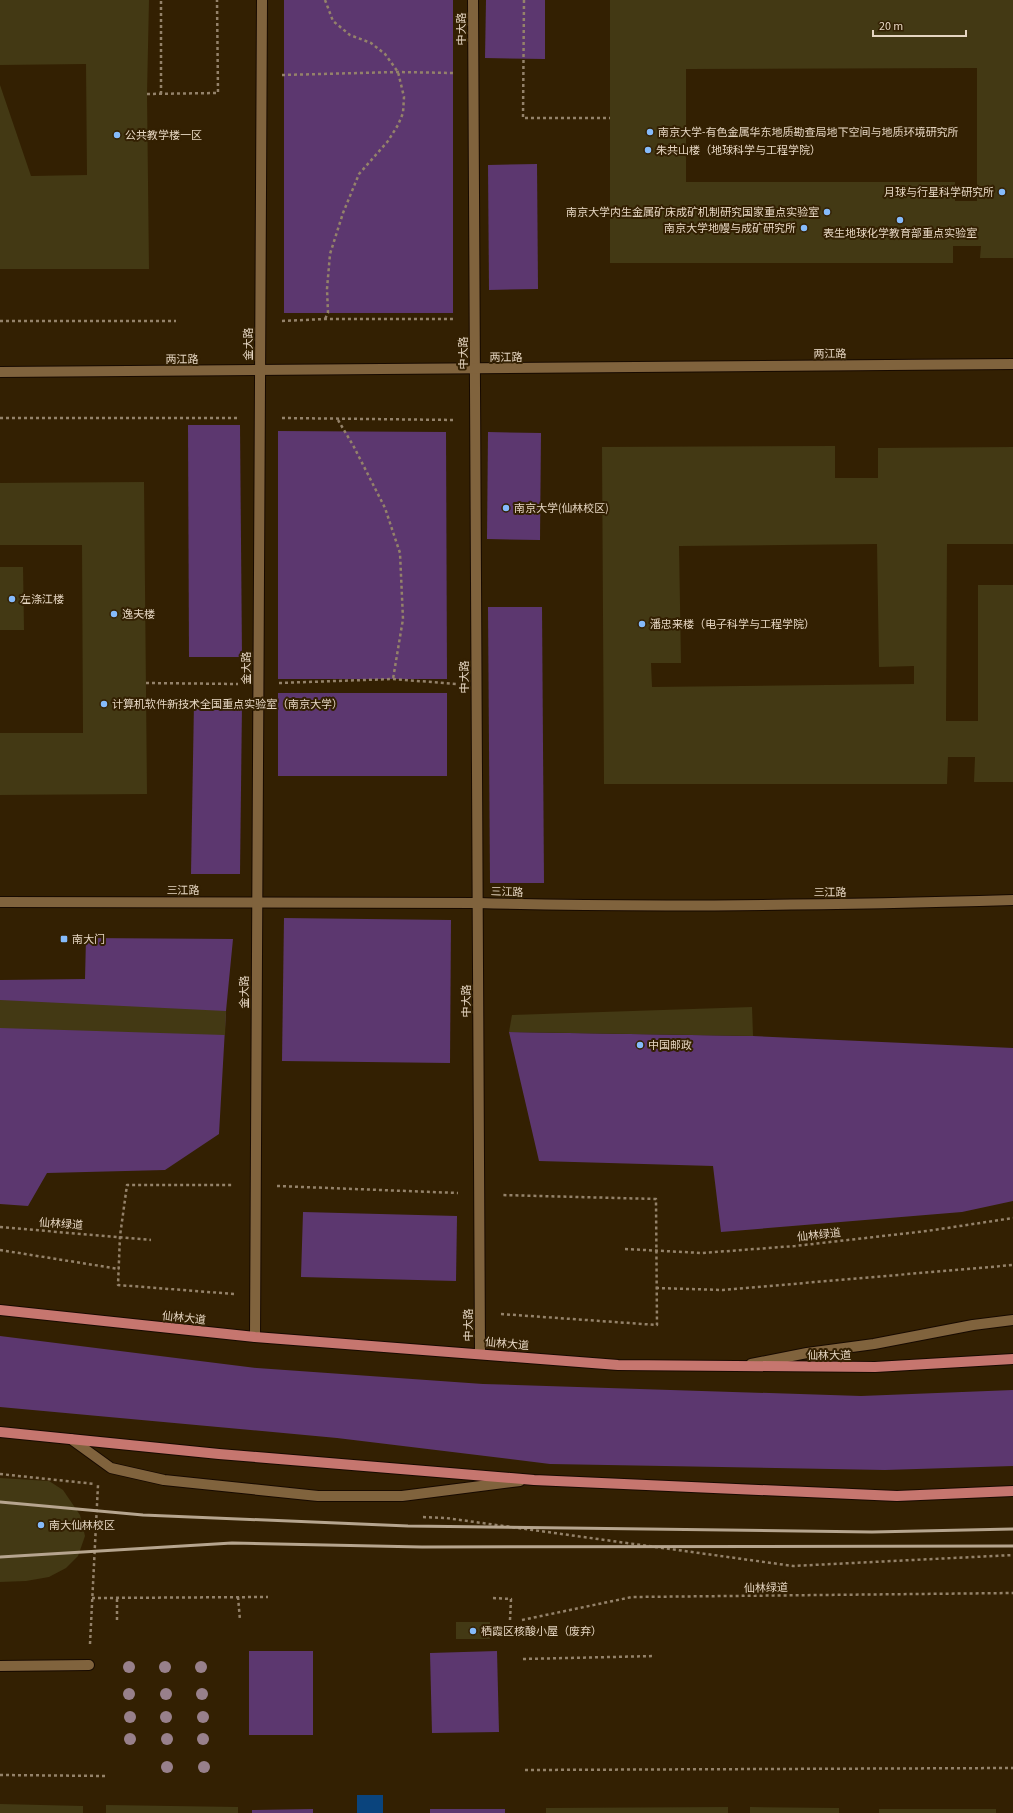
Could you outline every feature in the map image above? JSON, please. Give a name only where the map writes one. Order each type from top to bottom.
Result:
[{"type":"main road","name":"仙林大道","points":[[0,1310],[255,1337],[480,1353],[618,1365],[874,1367],[1013,1359]]},
{"type":"main road","points":[[0,1432],[227,1455],[534,1480],[897,1496],[1013,1491]]},
{"type":"street","name":"金大路","points":[[255,1337],[262,0]]},
{"type":"street","name":"中大路","points":[[472,0],[480,1353]]},
{"type":"street","name":"两江路","points":[[0,372],[1013,364]]},
{"type":"street","name":"三江路","points":[[0,902],[478,903],[554,905],[848,904],[1013,900]]},
{"type":"street","points":[[738,1366],[807,1352],[874,1344],[973,1325],[1013,1320]]},
{"type":"street","points":[[71,1439],[111,1468],[164,1480],[318,1496],[402,1496],[534,1480]]},
{"type":"street","points":[[0,1666],[89,1665]]},
{"type":"path","points":[[161,0],[161,94]]},
{"type":"path","points":[[147,94],[218,94],[217,0]]},
{"type":"path","points":[[325,0],[333,22],[350,35],[371,43],[385,54],[398,72],[404,97],[403,113],[388,142],[359,174],[343,213],[330,254],[327,289],[328,313],[326,319]]},
{"type":"path","points":[[524,0],[523,118],[610,118]]},
{"type":"path","points":[[261,75],[398,72],[473,73]]},
{"type":"path","points":[[260,321],[326,319],[475,319]]},
{"type":"path","points":[[0,321],[176,321]]},
{"type":"path","points":[[0,418],[475,420]]},
{"type":"path","points":[[338,420],[354,447],[385,508],[400,553],[403,619],[393,679]]},
{"type":"path","points":[[146,682],[258,684],[393,679],[476,685]]},
{"type":"path","points":[[255,1295],[118,1285],[120,1236],[127,1185],[256,1185],[656,1199],[657,1325],[480,1312]]},
{"type":"path","name":"仙林绿道","points":[[625,1249],[702,1253],[795,1246],[927,1231],[1013,1218]]},
{"type":"path","name":"仙林绿道","points":[[0,1227],[120,1236],[151,1240]]},
{"type":"path","points":[[0,1250],[119,1269]]},
{"type":"path","points":[[656,1288],[723,1290],[1013,1265]]},
{"type":"path","points":[[0,1474],[105,1486]]},
{"type":"path","points":[[89,1665],[98,1485]]},
{"type":"path","points":[[422,1517],[446,1518],[793,1566],[1013,1555]]},
{"type":"path","name":"仙林绿道","points":[[522,1620],[632,1597],[1013,1593]]},
{"type":"path","points":[[92,1598],[268,1596]]},
{"type":"path","points":[[117,1597],[117,1620]]},
{"type":"path","points":[[238,1597],[240,1620]]},
{"type":"path","points":[[493,1598],[511,1599],[510,1620]]},
{"type":"path","points":[[522,1659],[656,1656]]},
{"type":"path","points":[[526,1770],[1013,1768]]},
{"type":"path","points":[[0,1775],[107,1776]]},
{"type":"shaded area","points":[[284,0],[453,0],[453,313],[284,313]]},
{"type":"shaded area","points":[[486,0],[545,0],[545,59],[485,58]]},
{"type":"shaded area","points":[[537,164],[538,289],[489,290],[488,165]]},
{"type":"shaded area","points":[[188,425],[240,425],[242,657],[189,657]]},
{"type":"shaded area","points":[[278,431],[446,432],[447,679],[278,679]]},
{"type":"shaded area","points":[[488,432],[541,433],[540,540],[487,539]]},
{"type":"shaded area","points":[[488,607],[542,607],[544,883],[490,883]]},
{"type":"shaded area","points":[[278,693],[447,693],[447,776],[278,776]]},
{"type":"shaded area","points":[[194,703],[242,704],[240,874],[191,874]]},
{"type":"shaded area","points":[[284,918],[451,920],[450,1063],[282,1061]]},
{"type":"shaded area","points":[[86,938],[233,939],[226,1011],[219,1134],[165,1170],[47,1173],[28,1206],[0,1204],[0,980],[85,979]]},
{"type":"shaded area","points":[[509,1032],[753,1036],[1013,1048],[1013,1201],[962,1212],[721,1232],[713,1166],[539,1161]]},
{"type":"shaded area","points":[[303,1212],[457,1216],[456,1281],[301,1277]]},
{"type":"shaded area","points":[[0,1336],[257,1368],[483,1384],[861,1396],[1013,1390],[1013,1466],[885,1470],[550,1464],[337,1438],[0,1407]]},
{"type":"shaded area","points":[[249,1651],[313,1651],[313,1735],[249,1735]]},
{"type":"shaded area","points":[[497,1651],[499,1732],[432,1733],[430,1653]]},
{"type":"shaded area","points":[[313,1809],[313,1813],[252,1813],[252,1810]]},
{"type":"shaded area","points":[[430,1809],[505,1809],[505,1813],[430,1813]]},
{"type":"water","points":[[357,1795],[383,1795],[383,1813],[357,1813]]},
{"type":"building","name":"公共教学楼一区","points":[[0,0],[149,0],[147,94],[149,269],[0,269],[0,85],[31,176],[87,175],[86,64],[0,65]]},
{"type":"building","name":"朱共山楼（地球科学与工程学院）","points":[[610,0],[1013,0],[1013,258],[980,258],[981,246],[953,246],[953,263],[610,263]],"holes":[[[977,68],[977,201],[955,201],[955,182],[686,182],[686,69]]]},
{"type":"building","name":"潘忠来楼（电子科学与工程学院）","points":[[835,446],[835,478],[878,478],[878,448],[1013,447],[1013,544],[947,544],[946,721],[978,721],[978,585],[1013,585],[1013,782],[974,782],[975,757],[948,757],[947,784],[604,784],[602,447]],"holes":[[[877,544],[879,667],[914,666],[914,684],[652,687],[651,663],[681,663],[679,546]]]},
{"type":"building","name":"逸夫楼","points":[[144,482],[147,794],[0,795],[0,733],[83,733],[82,545],[0,545],[0,483]]},
{"type":"building","name":"左涤江楼","points":[[0,567],[23,567],[24,630],[0,630]]},
{"type":"building","points":[[0,1000],[226,1011],[225,1035],[0,1028]]},
{"type":"building","points":[[752,1007],[753,1036],[509,1032],[512,1015]]},
{"type":"building","name":"南大仙林校区","points":[[0,1478],[49,1481],[63,1490],[80,1515],[85,1536],[78,1556],[66,1568],[49,1577],[26,1581],[0,1582]]},
{"type":"building","name":"栖霞区核酸小屋（废弃）","points":[[456,1622],[490,1622],[490,1639],[456,1639]]},
{"type":"building","points":[[0,1804],[83,1806],[83,1813],[0,1813]]},
{"type":"building","points":[[106,1805],[238,1807],[238,1813],[106,1813]]},
{"type":"building","points":[[728,1807],[728,1813],[546,1813],[546,1808]]},
{"type":"building","points":[[750,1807],[839,1808],[839,1813],[750,1813]]},
{"type":"building","points":[[879,1809],[996,1809],[996,1813],[879,1813]]},
{"type":"railway","points":[[0,1502],[143,1515],[408,1526],[872,1532],[1013,1529]]},
{"type":"railway","points":[[0,1557],[232,1543],[422,1547],[1013,1546]]},
{"type":"place","name":"南京大学-有色金属华东地质勘查局地下空间与地质环境研究所","points":[[650,132]]},
{"type":"place","name":"公共教学楼一区","points":[[117,135]]},
{"type":"place","name":"朱共山楼（地球科学与工程学院）","points":[[648,150]]},
{"type":"place","name":"月球与行星科学研究所","points":[[1002,192]]},
{"type":"place","name":"南京大学内生金属矿床成矿机制研究国家重点实验室","points":[[827,212]]},
{"type":"place","name":"表生地球化学教育部重点实验室","points":[[900,220]]},
{"type":"place","name":"南京大学地幔与成矿研究所","points":[[804,228]]},
{"type":"place","name":"南京大学(仙林校区)","points":[[506,508]]},
{"type":"place","name":"左涤江楼","points":[[12,599]]},
{"type":"place","name":"逸夫楼","points":[[114,614]]},
{"type":"place","name":"潘忠来楼（电子科学与工程学院）","points":[[642,624]]},
{"type":"place","name":"计算机软件新技术全国重点实验室（南京大学）","points":[[104,704]]},
{"type":"place","name":"南大门","points":[[64,939]]},
{"type":"place","name":"中国邮政","points":[[640,1045]]},
{"type":"place","name":"南大仙林校区","points":[[41,1525]]},
{"type":"place","name":"栖霞区核酸小屋（废弃）","points":[[473,1631]]}]
